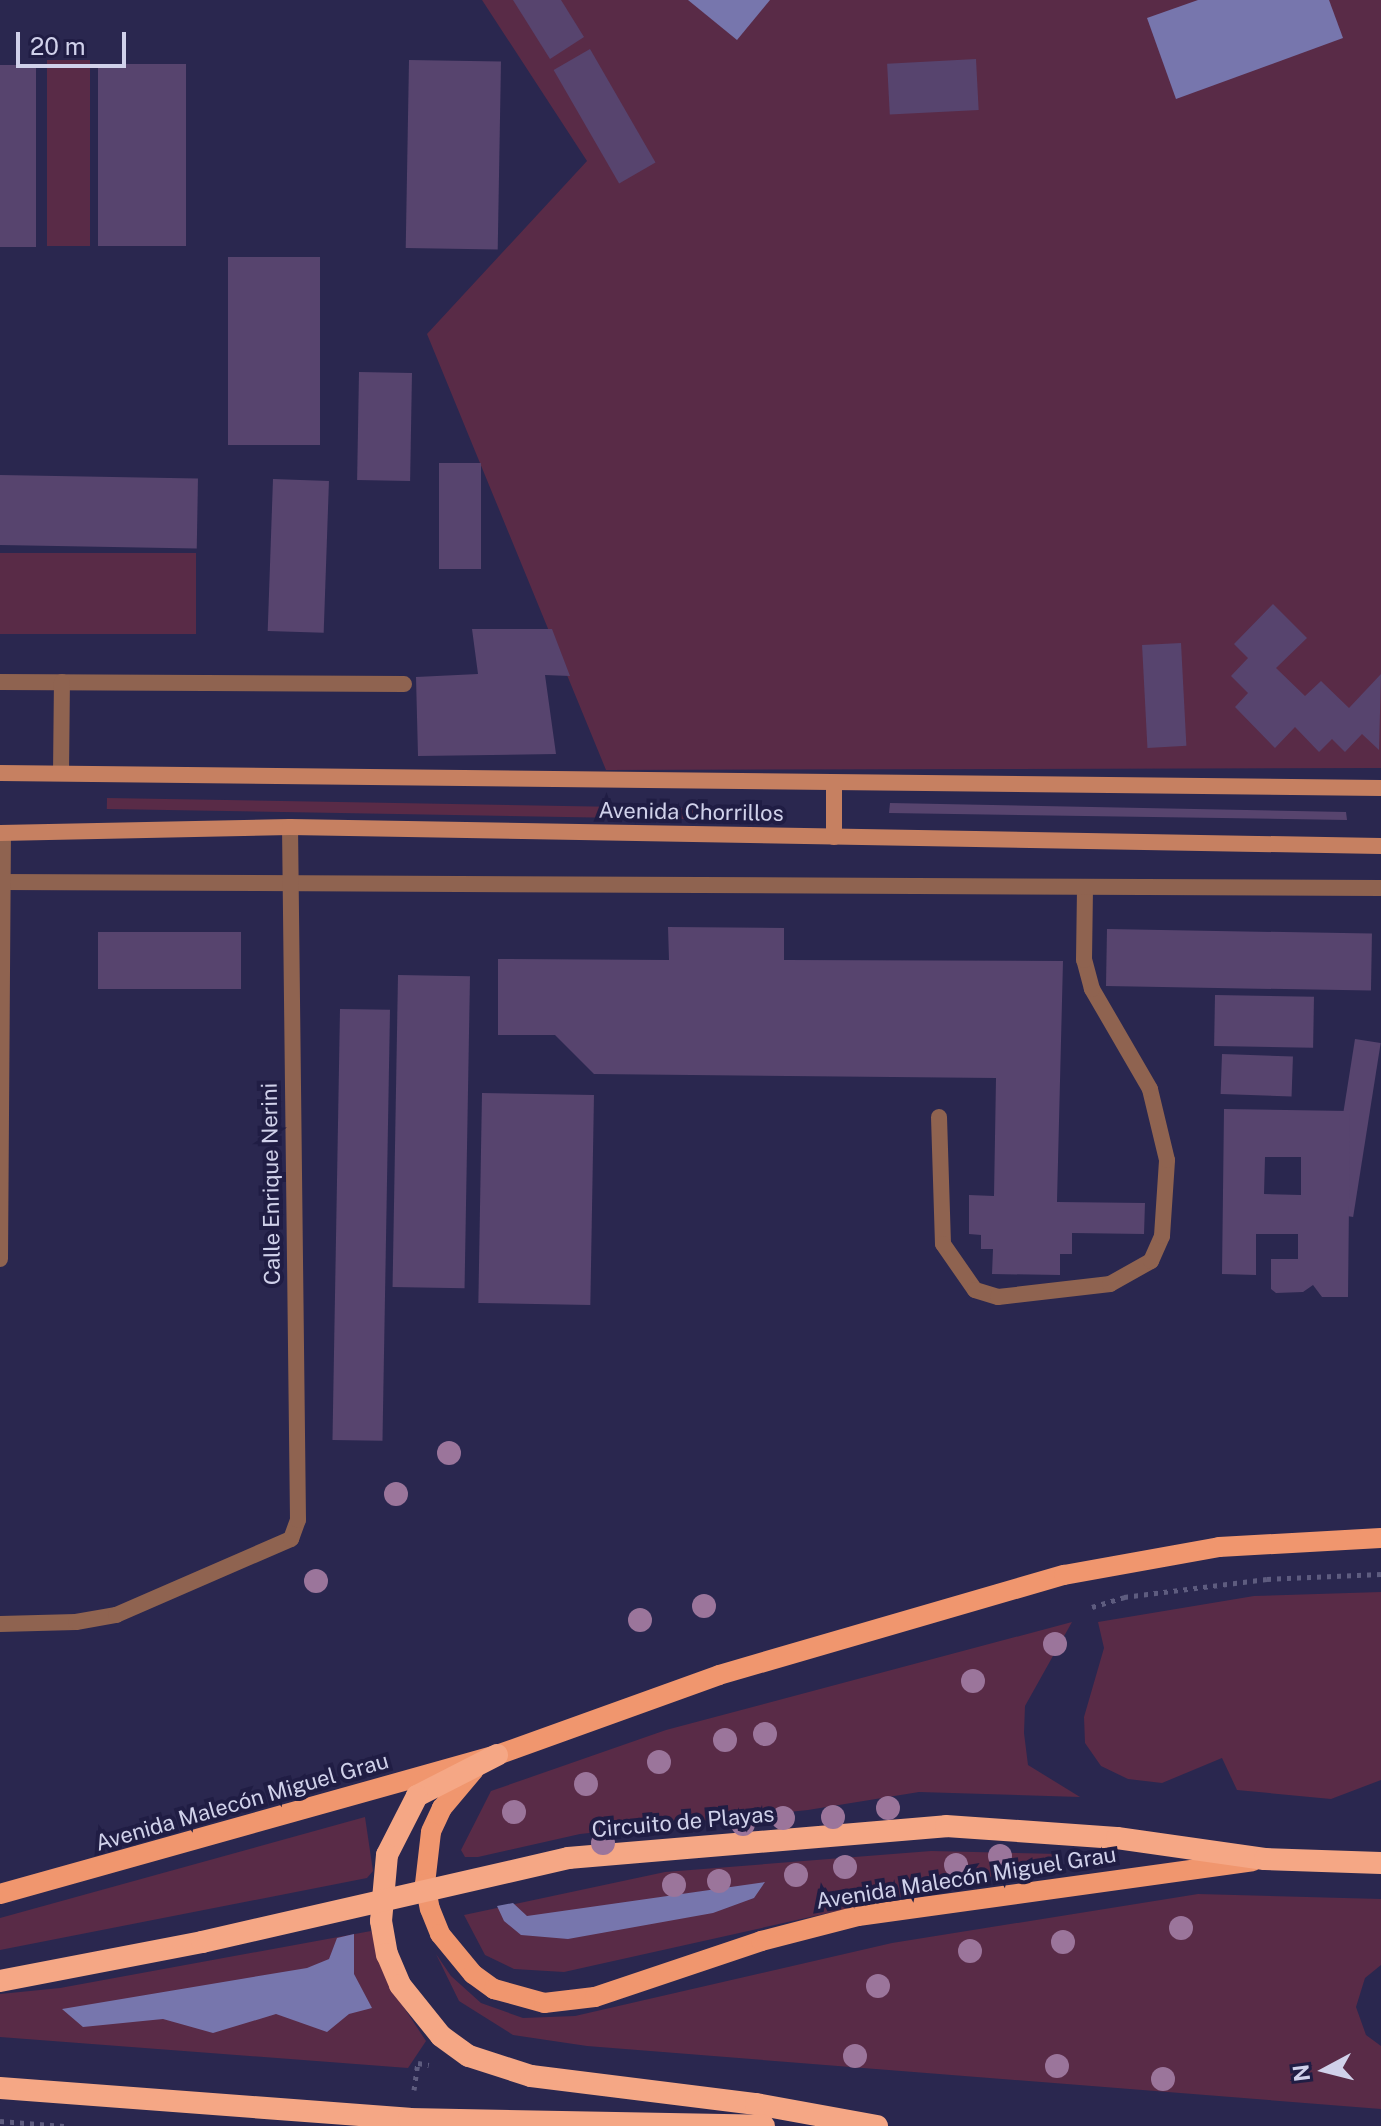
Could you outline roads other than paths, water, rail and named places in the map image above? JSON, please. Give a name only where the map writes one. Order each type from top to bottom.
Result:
[{"type":"highway","points":[[497,1755],[417,1796],[387,1855],[381,1921],[387,1954],[400,1985],[441,2036],[469,2056],[531,2076],[756,2104],[877,2126]]},
{"type":"highway","name":"Circuito de Playas","points":[[0,1981],[202,1942],[568,1858],[946,1826],[1117,1838],[1265,1859],[1381,1863]]},
{"type":"highway","points":[[0,2088],[409,2119],[764,2126]]},
{"type":"main road","name":"Avenida Chorrillos","points":[[0,773],[1381,788]]},
{"type":"main road","points":[[834,783],[834,837]]},
{"type":"main road","name":"Avenida Chorrillos","points":[[1,833],[290,827],[1381,846]]},
{"type":"main road","name":"Avenida Malecón Miguel Grau","points":[[0,1894],[497,1755],[719,1675],[1064,1575],[1219,1547],[1381,1538]]},
{"type":"main road","name":"Avenida Malecón Miguel Grau","points":[[497,1755],[475,1769],[442,1808],[431,1832],[425,1884],[440,1934],[473,1974],[494,1989],[544,2003],[595,1997],[761,1941],[858,1916],[1265,1859]]},
{"type":"street","points":[[0,682],[404,684]]},
{"type":"street","points":[[61,773],[62,682]]},
{"type":"street","name":"Calle Enrique Nerini","points":[[0,1624],[76,1622],[116,1615],[291,1539],[298,1520],[290,827]]},
{"type":"street","points":[[0,1259],[1,833]]},
{"type":"street","points":[[1,882],[1381,888]]},
{"type":"street","points":[[939,1117],[943,1244],[975,1290],[998,1297],[1110,1284],[1151,1261],[1162,1236],[1167,1160],[1150,1089],[1092,989],[1084,960],[1085,888]]},
{"type":"water","points":[[688,0],[770,0],[737,40]]},
{"type":"water","points":[[1198,0],[1329,0],[1343,38],[1176,99],[1147,18]]},
{"type":"water","points":[[765,1882],[754,1898],[713,1913],[568,1939],[521,1935],[504,1921],[497,1906],[513,1903],[527,1916]]},
{"type":"water","points":[[354,1934],[354,1974],[372,2008],[349,2014],[327,2032],[276,2014],[213,2033],[163,2019],[83,2027],[62,2009],[307,1968],[329,1959],[337,1938]]}]
